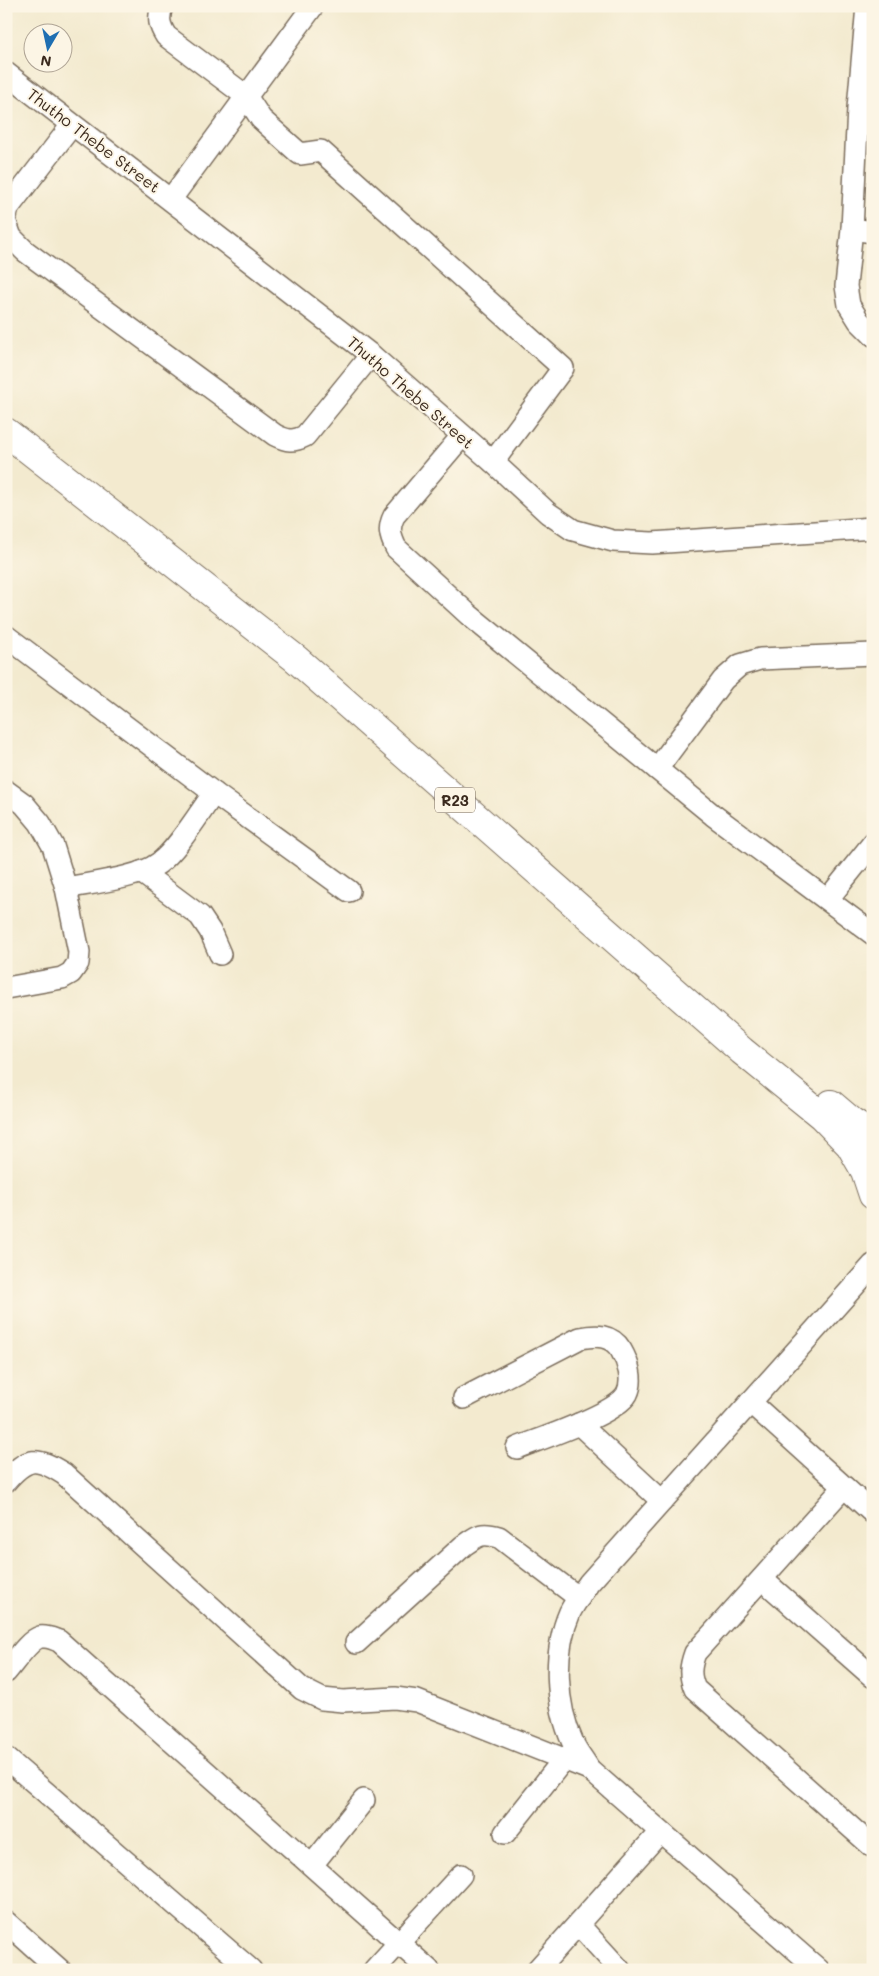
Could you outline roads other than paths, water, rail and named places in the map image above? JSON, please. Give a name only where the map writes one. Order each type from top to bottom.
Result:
[{"type":"main road","name":"R23","points":[[6,413],[131,505],[279,625],[758,1043],[851,1121],[873,1135]]},
{"type":"main road","name":"R23","points":[[6,432],[296,659],[705,1018],[822,1116],[850,1145],[865,1171],[873,1195]]},
{"type":"street","points":[[162,6],[159,17],[160,27],[166,36],[246,96],[261,119],[300,154],[320,151],[563,368],[493,462]]},
{"type":"street","points":[[170,199],[313,6]]},
{"type":"street","points":[[867,6],[865,109],[846,286],[849,305],[859,321],[873,335]]},
{"type":"street","name":"Thutho Thebe Street","points":[[6,74],[371,355],[548,513],[573,530],[613,541],[652,543],[873,528]]},
{"type":"street","points":[[6,216],[8,208],[72,125]]},
{"type":"street","points":[[6,223],[11,237],[25,251],[275,435],[285,440],[295,441],[305,436],[371,355]]},
{"type":"street","points":[[852,229],[873,232]]},
{"type":"street","points":[[462,436],[394,516],[390,524],[390,533],[396,548],[469,615],[657,770],[734,831],[873,934]]},
{"type":"street","points":[[6,636],[214,793],[349,891]]},
{"type":"street","points":[[657,770],[723,680],[740,665],[760,659],[873,654]]},
{"type":"street","points":[[6,791],[24,804],[40,823],[53,846],[66,888],[79,952],[78,963],[71,973],[62,978],[6,988]]},
{"type":"street","points":[[66,888],[141,872],[159,864],[172,850],[214,793]]},
{"type":"street","points":[[828,899],[873,843]]},
{"type":"street","points":[[141,872],[200,916],[210,931],[220,954]]},
{"type":"street","points":[[818,1970],[589,1769],[573,1742],[563,1712],[559,1675],[560,1640],[571,1610],[589,1583],[873,1265]]},
{"type":"street","points":[[464,1398],[580,1338],[598,1334],[613,1340],[621,1350],[629,1370],[630,1382],[626,1394],[618,1404],[578,1424],[517,1448]]},
{"type":"street","points":[[750,1402],[873,1513]]},
{"type":"street","points":[[578,1424],[662,1501]]},
{"type":"street","points":[[6,1481],[18,1468],[33,1461],[47,1463],[64,1474],[302,1689],[322,1699],[343,1701],[394,1698],[417,1701],[589,1769]]},
{"type":"street","points":[[844,1487],[695,1653],[690,1666],[690,1678],[695,1689],[873,1847]]},
{"type":"street","points":[[356,1643],[463,1546],[476,1537],[486,1534],[499,1538],[579,1598]]},
{"type":"street","points":[[762,1579],[873,1677]]},
{"type":"street","points":[[6,1672],[31,1643],[39,1638],[49,1637],[59,1642],[429,1970]]},
{"type":"street","points":[[6,1758],[251,1970]]},
{"type":"street","points":[[505,1833],[564,1759]]},
{"type":"street","points":[[312,1865],[364,1800]]},
{"type":"street","points":[[538,1970],[660,1832]]},
{"type":"street","points":[[374,1970],[461,1875]]},
{"type":"street","points":[[578,1924],[620,1970]]},
{"type":"street","points":[[8,1928],[60,1970]]}]
